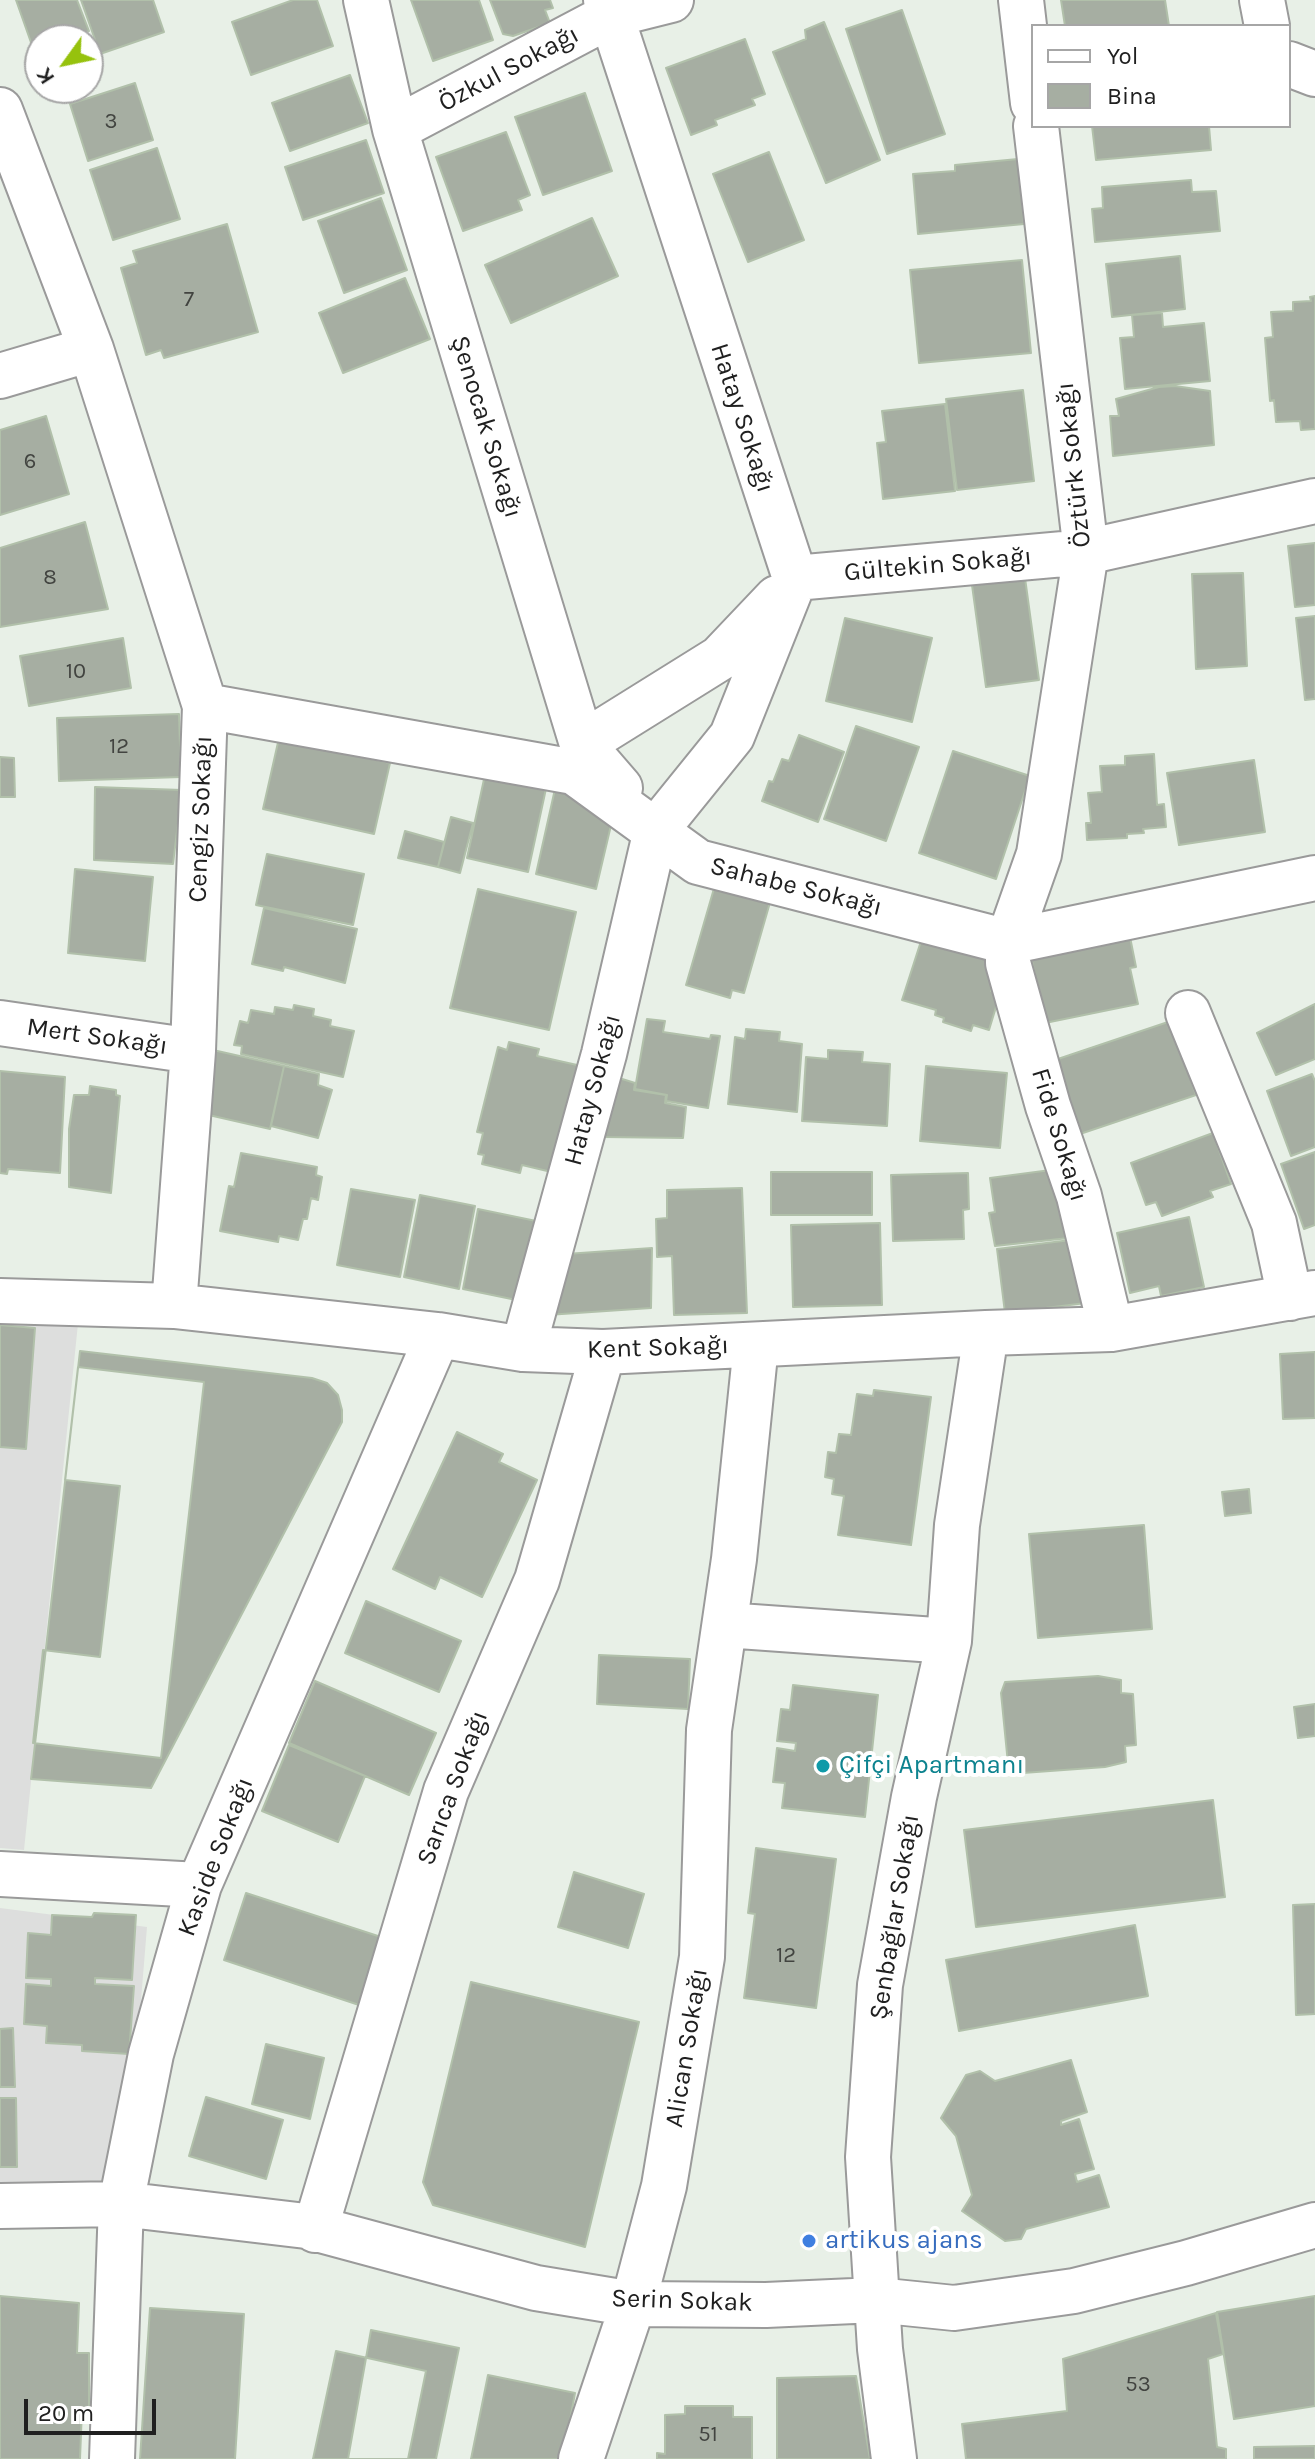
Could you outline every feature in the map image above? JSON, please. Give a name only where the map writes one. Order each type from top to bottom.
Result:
[{"type":"street","name":"Şenocak Sokağı","points":[[366,0],[395,129],[582,744],[656,830]]},
{"type":"street","name":"Özkul Sokağı","points":[[395,129],[608,8],[671,0]]},
{"type":"street","points":[[1021,0],[1031,86]]},
{"type":"street","points":[[1262,0],[1267,24]]},
{"type":"street","name":"Hatay Sokağı","points":[[608,8],[795,578]]},
{"type":"street","points":[[1291,65],[1315,74]]},
{"type":"street","name":"Cengiz Sokağı","points":[[0,110],[91,349],[205,706],[193,1051],[174,1306]]},
{"type":"street","name":"Öztürk Sokağı","points":[[1008,942],[1039,854],[1086,552],[1036,128]]},
{"type":"street","points":[[0,376],[91,349]]},
{"type":"street","name":"Gültekin Sokağı","points":[[795,578],[1086,552],[1315,501]]},
{"type":"street","points":[[582,744],[720,658],[795,578]]},
{"type":"street","points":[[656,830],[732,736],[795,578]]},
{"type":"street","name":"Sahabe Sokağı","points":[[205,706],[574,772],[698,862],[1008,942],[1315,878]]},
{"type":"street","name":"Hatay Sokağı","points":[[523,1349],[604,1054],[656,830]]},
{"type":"street","name":"Fide Sokağı","points":[[1008,942],[1008,963],[1048,1106],[1079,1196],[1111,1329]]},
{"type":"street","points":[[1188,1013],[1303,1296]]},
{"type":"street","name":"Mert Sokağı","points":[[0,1023],[193,1051]]},
{"type":"street","name":"Kent Sokağı","points":[[0,1301],[174,1306],[438,1335],[523,1349],[603,1352],[1111,1329],[1303,1296]]},
{"type":"street","name":"Şenbağlar Sokağı","points":[[894,2459],[880,2349],[868,2157],[880,1985],[914,1797],[949,1641],[957,1525],[986,1333]]},
{"type":"street","name":"Kaside Sokağı","points":[[112,2459],[121,2204],[151,2054],[199,1885],[438,1335]]},
{"type":"street","name":"Alican Sokağı","points":[[581,2459],[633,2304],[664,2186],[702,1957],[709,1730],[734,1559],[756,1345]]},
{"type":"street","name":"Sarıca Sokağı","points":[[315,2230],[446,1791],[537,1580],[603,1352]]},
{"type":"street","points":[[725,1625],[949,1641]]},
{"type":"street","points":[[0,1874],[199,1885]]},
{"type":"street","name":"Serin Sokak","points":[[0,2206],[121,2204],[306,2226],[536,2288],[633,2304],[766,2305],[876,2300],[954,2308],[1074,2291],[1186,2263],[1315,2225]]},
{"type":"shaded area","points":[[80,1304],[24,1850],[0,1848],[0,1309]]},
{"type":"shaded area","points":[[0,1908],[147,1927],[126,2182],[0,2190]]},
{"type":"building","points":[[16,0],[77,0],[86,24],[24,24]]},
{"type":"building","points":[[81,0],[153,0],[164,32],[104,53],[104,24],[89,24]]},
{"type":"building","points":[[293,0],[317,0],[333,46],[251,75],[232,22]]},
{"type":"building","points":[[411,0],[479,0],[493,40],[433,61]]},
{"type":"building","points":[[490,0],[550,0],[553,8],[545,10],[550,23],[513,36],[503,34]]},
{"type":"building","points":[[1061,0],[1165,0],[1169,24],[1065,24]]},
{"type":"building","points":[[902,10],[945,134],[887,154],[846,29]]},
{"type":"building","points":[[824,22],[880,160],[826,183],[773,52],[806,39],[805,30]]},
{"type":"building","points":[[745,39],[765,94],[752,99],[755,105],[715,120],[717,125],[691,135],[666,68]]},
{"type":"building","points":[[350,75],[368,123],[290,151],[272,103]]},
{"type":"building","points":[[135,83],[153,140],[88,161],[70,104],[104,104],[104,93]]},
{"type":"building","points":[[585,93],[612,171],[543,195],[515,117]]},
{"type":"building","points":[[1092,128],[1209,128],[1211,150],[1096,160]]},
{"type":"building","points":[[506,132],[530,195],[518,200],[522,210],[463,231],[436,157]]},
{"type":"building","points":[[366,140],[384,193],[303,220],[285,167]]},
{"type":"building","points":[[157,148],[180,219],[113,240],[90,170]]},
{"type":"building","points":[[769,152],[804,240],[748,262],[713,174]]},
{"type":"building","points":[[1018,159],[1024,224],[918,234],[913,174],[955,171],[955,165]]},
{"type":"building","points":[[1191,180],[1192,192],[1216,191],[1220,231],[1095,242],[1092,209],[1103,208],[1102,187]]},
{"type":"building","points":[[381,198],[407,270],[344,293],[318,221]]},
{"type":"building","points":[[592,218],[618,276],[511,323],[485,265]]},
{"type":"building","points":[[227,224],[258,332],[164,358],[161,350],[146,355],[121,268],[137,263],[133,251]]},
{"type":"building","points":[[1180,256],[1185,309],[1112,317],[1106,264]]},
{"type":"building","points":[[1022,260],[1031,353],[919,363],[910,270]]},
{"type":"building","points":[[405,278],[430,339],[343,373],[319,313]]},
{"type":"building","points":[[1315,296],[1315,429],[1301,430],[1300,421],[1276,422],[1274,400],[1270,401],[1265,338],[1273,337],[1271,312],[1293,311],[1293,302],[1311,301],[1310,297]]},
{"type":"building","points":[[1162,313],[1163,327],[1204,323],[1210,381],[1125,389],[1120,338],[1134,337],[1132,315]]},
{"type":"building","points":[[1159,387],[1210,391],[1214,445],[1113,456],[1110,416],[1119,416],[1116,399]]},
{"type":"building","points":[[1023,390],[1034,481],[957,490],[946,399]]},
{"type":"building","points":[[945,404],[955,491],[883,499],[877,443],[886,442],[882,411]]},
{"type":"building","points":[[46,416],[69,494],[0,515],[0,430]]},
{"type":"building","points":[[85,522],[108,609],[0,627],[0,548]]},
{"type":"building","points":[[1315,543],[1315,605],[1295,607],[1288,546]]},
{"type":"building","points":[[1243,573],[1247,666],[1196,669],[1192,574]]},
{"type":"building","points":[[1025,578],[1039,680],[986,687],[972,585]]},
{"type":"building","points":[[1315,616],[1315,699],[1305,700],[1296,618]]},
{"type":"building","points":[[845,618],[932,638],[912,722],[826,701]]},
{"type":"building","points":[[123,638],[131,688],[29,706],[20,656]]},
{"type":"building","points":[[179,714],[181,777],[59,781],[57,718]]},
{"type":"building","points":[[856,726],[919,747],[886,841],[824,819]]},
{"type":"building","points":[[799,735],[844,752],[818,822],[762,801],[782,759],[789,761]]},
{"type":"building","points":[[279,738],[390,763],[374,834],[263,809]]},
{"type":"building","points":[[953,751],[1030,776],[996,879],[919,853]]},
{"type":"building","points":[[1154,754],[1157,805],[1164,804],[1166,827],[1143,829],[1144,833],[1127,834],[1127,838],[1087,840],[1086,823],[1091,823],[1088,793],[1102,792],[1100,766],[1125,765],[1125,756]]},
{"type":"building","points":[[0,757],[14,758],[15,797],[0,797]]},
{"type":"building","points":[[1254,760],[1265,832],[1179,845],[1167,773]]},
{"type":"building","points":[[486,770],[547,784],[528,872],[467,858]]},
{"type":"building","points":[[95,787],[182,790],[173,864],[94,860]]},
{"type":"building","points":[[555,789],[616,804],[596,889],[536,874]]},
{"type":"building","points":[[451,817],[473,823],[460,873],[438,867]]},
{"type":"building","points":[[405,831],[444,842],[438,867],[398,858]]},
{"type":"building","points":[[267,854],[364,874],[353,925],[256,905]]},
{"type":"building","points":[[75,869],[153,877],[145,961],[68,953]]},
{"type":"building","points":[[715,885],[775,885],[744,993],[732,990],[730,998],[686,985]]},
{"type":"building","points":[[478,889],[576,912],[549,1030],[450,1008]]},
{"type":"building","points":[[264,908],[357,929],[345,983],[284,967],[283,971],[252,964]]},
{"type":"building","points":[[1128,927],[1136,967],[1130,968],[1138,1004],[1045,1023],[1029,947]]},
{"type":"building","points":[[922,938],[1000,963],[991,991],[1000,994],[989,1030],[973,1025],[971,1031],[943,1022],[944,1018],[935,1015],[936,1010],[902,1000]]},
{"type":"building","points":[[1315,1004],[1315,1059],[1276,1075],[1257,1033]]},
{"type":"building","points":[[294,1005],[314,1009],[313,1016],[331,1020],[330,1026],[354,1031],[343,1077],[241,1054],[242,1046],[234,1045],[240,1021],[248,1023],[251,1010],[274,1014],[275,1007],[293,1010]]},
{"type":"building","points":[[647,1019],[665,1021],[663,1032],[710,1039],[711,1035],[720,1036],[708,1108],[666,1101],[667,1095],[635,1089]]},
{"type":"building","points":[[1171,1021],[1196,1095],[1071,1137],[1046,1063]]},
{"type":"building","points":[[746,1029],[780,1032],[779,1041],[802,1044],[797,1112],[728,1104],[735,1037],[745,1039]]},
{"type":"building","points":[[509,1042],[539,1049],[537,1056],[586,1067],[560,1174],[522,1165],[520,1173],[482,1164],[484,1155],[478,1154],[483,1133],[477,1132],[498,1047],[507,1050]]},
{"type":"building","points":[[213,1050],[284,1066],[270,1129],[200,1113]]},
{"type":"building","points":[[828,1050],[863,1052],[862,1062],[890,1064],[887,1126],[802,1121],[806,1057],[828,1059]]},
{"type":"building","points":[[284,1066],[319,1074],[318,1085],[332,1090],[318,1138],[271,1126]]},
{"type":"building","points":[[926,1066],[1007,1073],[1000,1148],[920,1141]]},
{"type":"building","points":[[0,1071],[65,1077],[60,1173],[8,1169],[7,1174],[0,1173]]},
{"type":"building","points":[[1312,1074],[1315,1081],[1315,1147],[1291,1156],[1267,1091]]},
{"type":"building","points":[[619,1078],[635,1083],[634,1090],[666,1095],[665,1103],[686,1107],[683,1138],[604,1137]]},
{"type":"building","points":[[90,1086],[116,1090],[116,1095],[120,1096],[111,1193],[69,1187],[69,1129],[74,1095],[89,1095]]},
{"type":"building","points":[[1213,1133],[1231,1184],[1210,1191],[1213,1197],[1162,1216],[1156,1202],[1146,1205],[1131,1163]]},
{"type":"building","points":[[1315,1152],[1315,1225],[1304,1229],[1281,1164]]},
{"type":"building","points":[[241,1153],[317,1167],[316,1175],[322,1177],[318,1200],[311,1198],[298,1240],[279,1236],[278,1242],[220,1231],[229,1186],[234,1187]]},
{"type":"building","points":[[1066,1168],[1078,1237],[995,1246],[989,1213],[995,1212],[990,1178]]},
{"type":"building","points":[[771,1172],[872,1172],[872,1215],[771,1215]]},
{"type":"building","points":[[968,1173],[969,1209],[963,1210],[964,1239],[893,1241],[891,1175]]},
{"type":"building","points":[[742,1188],[747,1313],[674,1315],[672,1256],[657,1257],[656,1219],[667,1218],[667,1190]]},
{"type":"building","points":[[351,1189],[415,1200],[400,1277],[337,1265]]},
{"type":"building","points":[[420,1195],[475,1206],[459,1289],[404,1277]]},
{"type":"building","points":[[478,1209],[541,1222],[526,1302],[463,1289]]},
{"type":"building","points":[[1189,1217],[1204,1287],[1161,1296],[1159,1286],[1130,1293],[1117,1233]]},
{"type":"building","points":[[880,1223],[882,1305],[793,1307],[791,1225]]},
{"type":"building","points":[[1079,1239],[1086,1303],[1005,1313],[997,1249]]},
{"type":"building","points":[[652,1248],[651,1308],[547,1315],[566,1254]]},
{"type":"building","points":[[0,1325],[35,1328],[26,1449],[0,1447]]},
{"type":"building","points":[[80,1351],[312,1378],[327,1383],[338,1395],[342,1410],[342,1422],[151,1788],[31,1779]]},
{"type":"building","points":[[1315,1352],[1315,1418],[1283,1419],[1280,1354]]},
{"type":"building","points":[[78,1367],[204,1382],[161,1758],[33,1743],[43,1650],[100,1657],[120,1486],[65,1480]]},
{"type":"building","points":[[874,1390],[931,1397],[911,1545],[838,1535],[844,1496],[832,1494],[834,1479],[825,1477],[828,1452],[836,1453],[839,1434],[851,1435],[857,1394],[873,1396]]},
{"type":"building","points":[[457,1432],[503,1454],[499,1462],[537,1480],[482,1597],[440,1577],[435,1589],[393,1569]]},
{"type":"building","points":[[1249,1489],[1251,1513],[1225,1516],[1222,1492]]},
{"type":"building","points":[[1144,1525],[1152,1629],[1038,1638],[1029,1534]]},
{"type":"building","points":[[366,1601],[461,1641],[439,1692],[345,1653]]},
{"type":"building","points":[[599,1655],[690,1659],[688,1709],[597,1704]]},
{"type":"building","points":[[1098,1676],[1121,1680],[1121,1693],[1133,1694],[1136,1745],[1125,1746],[1126,1762],[1105,1767],[1009,1774],[1001,1693],[1005,1682]]},
{"type":"building","points":[[315,1681],[436,1733],[409,1795],[289,1743]]},
{"type":"building","name":"Çifçi Apartmanı","points":[[793,1685],[878,1695],[865,1817],[782,1808],[785,1783],[773,1782],[777,1748],[795,1751],[796,1743],[777,1741],[781,1709],[790,1710]]},
{"type":"building","points":[[1315,1704],[1315,1736],[1298,1738],[1294,1707]]},
{"type":"building","points":[[289,1745],[365,1776],[338,1842],[262,1811]]},
{"type":"building","points":[[1213,1800],[1225,1897],[976,1927],[964,1830]]},
{"type":"building","points":[[756,1848],[836,1859],[816,2008],[744,1998],[755,1914],[748,1913]]},
{"type":"building","points":[[574,1872],[644,1894],[628,1948],[558,1927]]},
{"type":"building","points":[[246,1893],[381,1937],[359,2005],[224,1960]]},
{"type":"building","points":[[1315,1904],[1315,2014],[1296,2015],[1293,1905]]},
{"type":"building","points":[[94,1913],[136,1915],[132,1980],[95,1978],[95,1984],[134,1986],[129,2054],[82,2051],[82,2045],[46,2043],[47,2026],[24,2024],[26,1984],[51,1986],[51,1979],[26,1978],[28,1933],[51,1935],[52,1915],[92,1917]]},
{"type":"building","points":[[1135,1925],[1148,1996],[959,2031],[946,1960]]},
{"type":"building","points":[[471,1982],[639,2022],[585,2247],[433,2205],[423,2182]]},
{"type":"building","points":[[13,2028],[15,2087],[0,2087],[0,2029]]},
{"type":"building","points":[[266,2044],[324,2058],[310,2119],[252,2104]]},
{"type":"building","points":[[1071,2060],[1087,2112],[1061,2121],[1061,2125],[1079,2119],[1094,2169],[1075,2174],[1077,2182],[1099,2175],[1109,2207],[1026,2229],[1021,2239],[1005,2241],[962,2211],[972,2195],[956,2136],[941,2118],[966,2075],[980,2071],[995,2081]]},
{"type":"building","points":[[206,2097],[283,2120],[266,2179],[189,2156]]},
{"type":"building","points":[[0,2098],[16,2098],[17,2167],[0,2167]]},
{"type":"building","points":[[0,2296],[79,2303],[77,2353],[89,2353],[89,2409],[82,2409],[80,2459],[0,2459]]},
{"type":"building","points":[[1315,2296],[1315,2406],[1234,2419],[1217,2312]]},
{"type":"building","points":[[150,2308],[244,2314],[235,2459],[140,2459]]},
{"type":"building","points":[[1216,2313],[1223,2354],[1208,2359],[1217,2447],[1226,2449],[1226,2459],[966,2459],[962,2424],[1067,2411],[1063,2359]]},
{"type":"building","points":[[371,2330],[459,2348],[436,2459],[348,2459]]},
{"type":"building","points":[[336,2351],[426,2371],[408,2459],[313,2459]]},
{"type":"building","points":[[488,2375],[575,2393],[563,2459],[471,2459]]},
{"type":"building","points":[[856,2376],[870,2459],[777,2459],[777,2378]]},
{"type":"building","points":[[685,2406],[733,2406],[733,2417],[752,2417],[752,2459],[657,2459],[657,2453],[665,2454],[665,2415],[685,2414]]},
{"type":"building","points":[[1315,2446],[1315,2459],[1254,2459],[1254,2447]]},
{"type":"place","name":"Çifçi Apartmanı","points":[[823,1766]]},
{"type":"place","name":"artikus ajans","points":[[809,2241]]}]
